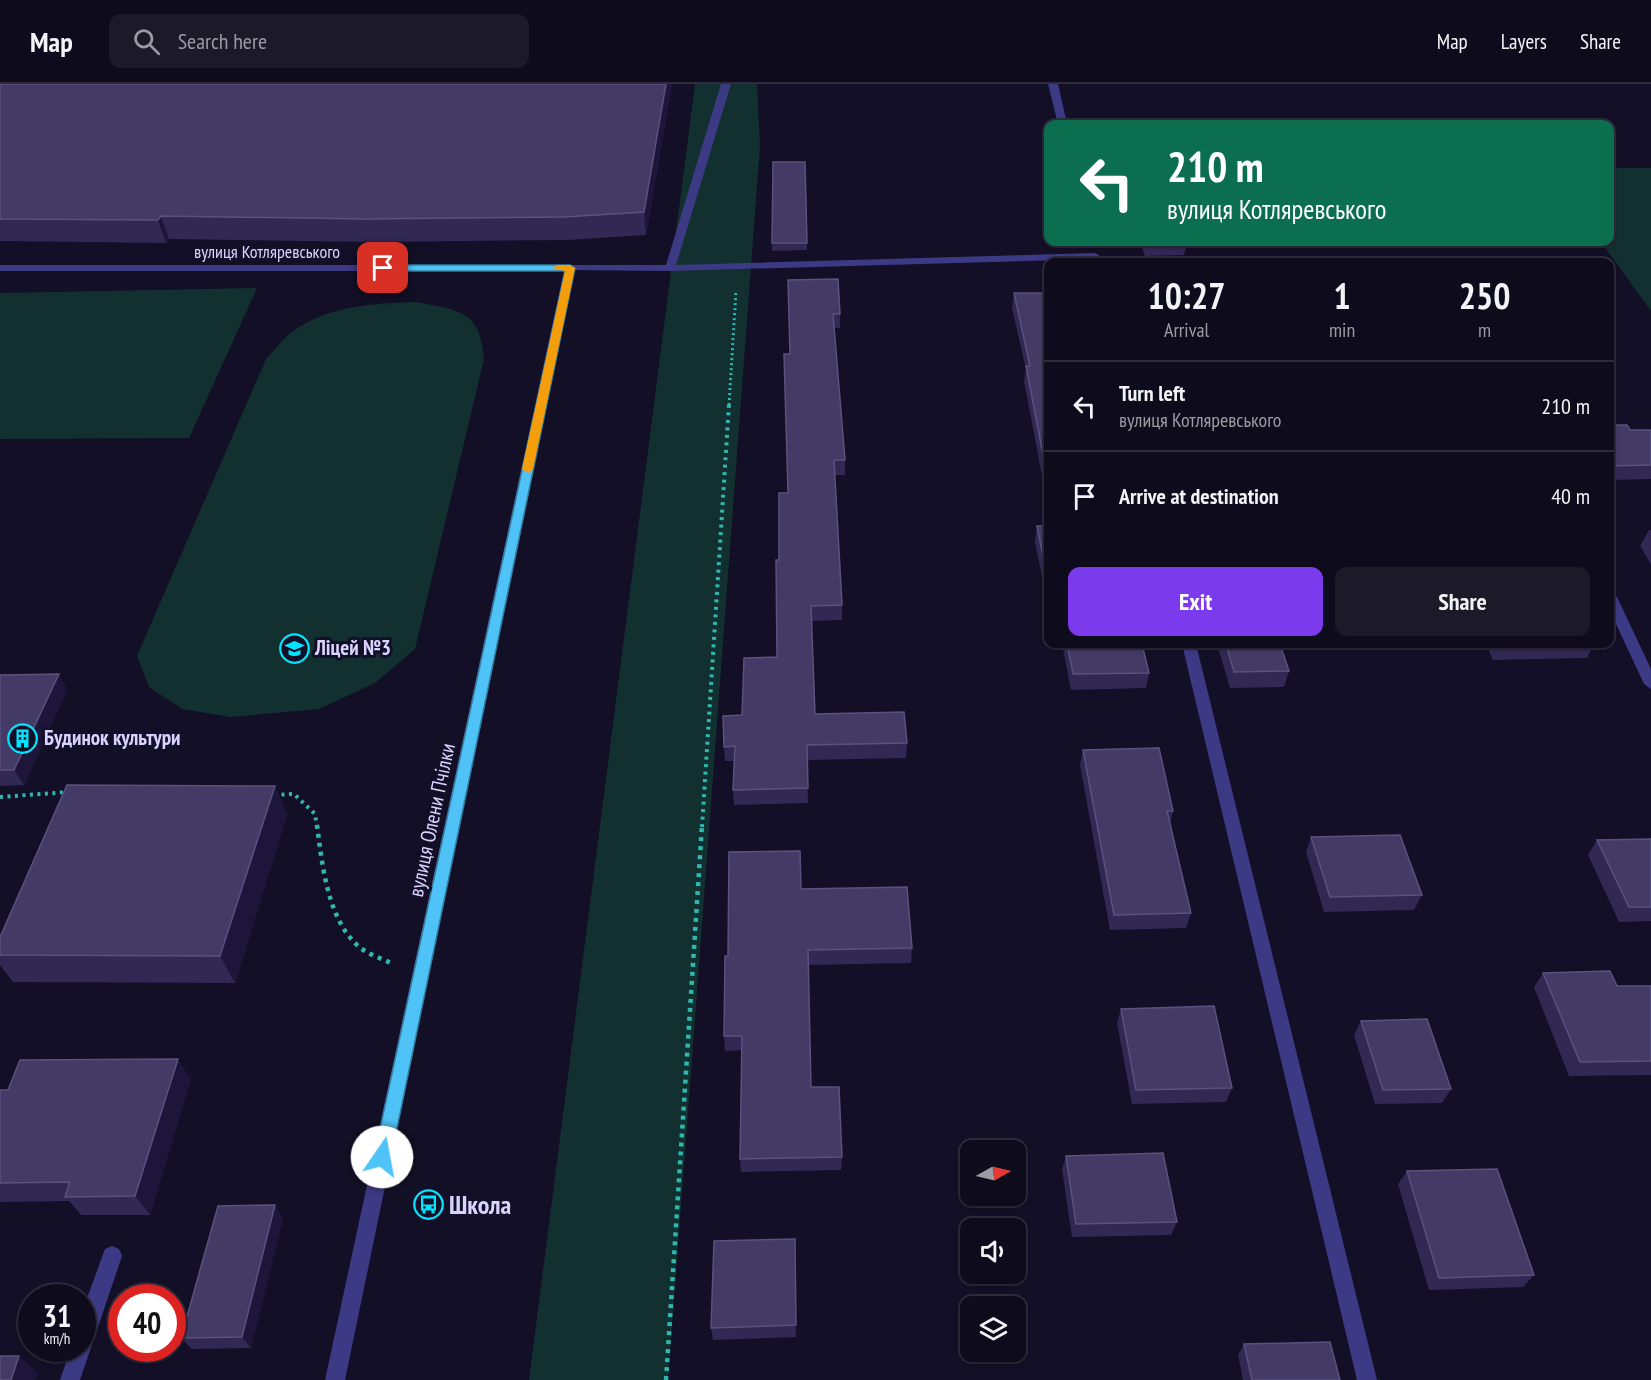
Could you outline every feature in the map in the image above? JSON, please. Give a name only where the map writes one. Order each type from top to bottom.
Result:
[{"type":"street","points":[[670,268],[726,84]]},
{"type":"street","points":[[1053,84],[1062,120]]},
{"type":"street","name":"вулиця Котляревського","points":[[0,268],[670,268],[1044,260]]},
{"type":"street","name":"вулиця Олени Пчілки","points":[[335,1380],[570,268]]},
{"type":"street","points":[[1614,605],[1651,684]]},
{"type":"street","points":[[1190,648],[1367,1380]]},
{"type":"street","points":[[96,1302],[112,1256]]},
{"type":"street","points":[[70,1380],[76,1362]]},
{"type":"path","points":[[666,1380],[737,266]]},
{"type":"path","points":[[0,797],[72,792]]},
{"type":"path","points":[[263,795],[294,794],[315,814],[321,855],[341,924],[357,945],[420,978]]},
{"type":"green space","points":[[695,84],[757,84],[760,146],[668,1380],[529,1380]]},
{"type":"green space","points":[[1614,168],[1651,168],[1651,311],[1604,246],[1614,246]]},
{"type":"green space","points":[[257,288],[189,438],[0,439],[0,293]]},
{"type":"green space","points":[[416,302],[444,307],[465,315],[478,331],[484,359],[415,649],[375,683],[319,709],[230,717],[182,709],[149,687],[137,656],[266,359],[288,335],[320,316],[368,305]]},
{"type":"building","points":[[0,84],[666,84],[644,212],[564,217],[365,219],[161,216],[158,220],[0,219]]},
{"type":"building","points":[[773,162],[805,162],[807,243],[772,243]]},
{"type":"building","points":[[838,279],[840,314],[833,314],[845,460],[834,460],[842,605],[811,606],[815,714],[904,712],[907,743],[807,745],[808,788],[733,790],[735,746],[724,747],[723,716],[742,715],[744,658],[777,657],[776,560],[779,560],[779,493],[788,493],[784,354],[790,354],[788,280]]},
{"type":"building","points":[[1014,293],[1044,293],[1044,460],[1026,366],[1030,366]]},
{"type":"building","points":[[1614,425],[1627,425],[1630,430],[1651,430],[1651,465],[1614,466]]},
{"type":"building","points":[[1037,526],[1044,526],[1044,562]]},
{"type":"building","points":[[1068,648],[1143,648],[1149,673],[1073,674]]},
{"type":"building","points":[[1227,648],[1281,648],[1289,671],[1234,672]]},
{"type":"building","name":"Будинок культури","points":[[59,674],[14,770],[0,770],[0,675]]},
{"type":"building","points":[[1159,748],[1173,811],[1167,811],[1191,913],[1114,915],[1083,750]]},
{"type":"building","points":[[67,785],[275,786],[220,956],[0,955],[0,937]]},
{"type":"building","points":[[1400,835],[1422,895],[1330,897],[1311,837]]},
{"type":"building","points":[[1651,839],[1651,907],[1629,907],[1597,840]]},
{"type":"building","points":[[800,851],[801,889],[907,887],[912,948],[808,950],[811,1087],[839,1087],[842,1157],[740,1159],[742,1036],[724,1036],[725,956],[728,956],[729,852]]},
{"type":"building","points":[[1610,971],[1617,986],[1651,986],[1651,1061],[1580,1062],[1543,973]]},
{"type":"building","points":[[1214,1006],[1232,1088],[1136,1090],[1121,1009]]},
{"type":"building","points":[[1427,1019],[1451,1089],[1383,1090],[1361,1021]]},
{"type":"building","points":[[178,1059],[135,1196],[65,1197],[70,1182],[0,1183],[0,1090],[8,1090],[20,1060]]},
{"type":"building","points":[[1163,1153],[1177,1222],[1076,1224],[1066,1156]]},
{"type":"building","points":[[1497,1169],[1534,1275],[1439,1278],[1407,1171]]},
{"type":"building","points":[[275,1205],[242,1337],[186,1338],[186,1320],[218,1206]]},
{"type":"building","points":[[795,1239],[796,1325],[711,1328],[714,1241]]},
{"type":"building","points":[[1330,1342],[1340,1380],[1252,1380],[1244,1344]]},
{"type":"building","points":[[0,1356],[18,1356],[11,1380],[0,1380]]},
{"type":"slow traffic","points":[[528,469],[570,268],[557,268]]},
{"type":"place","name":"Ліцей №3","points":[[294,648]]},
{"type":"place","name":"Будинок культури","points":[[23,738]]},
{"type":"place","name":"Школа","points":[[428,1205]]},
{"type":"route","points":[[382,1157],[570,268],[383,268]]}]
